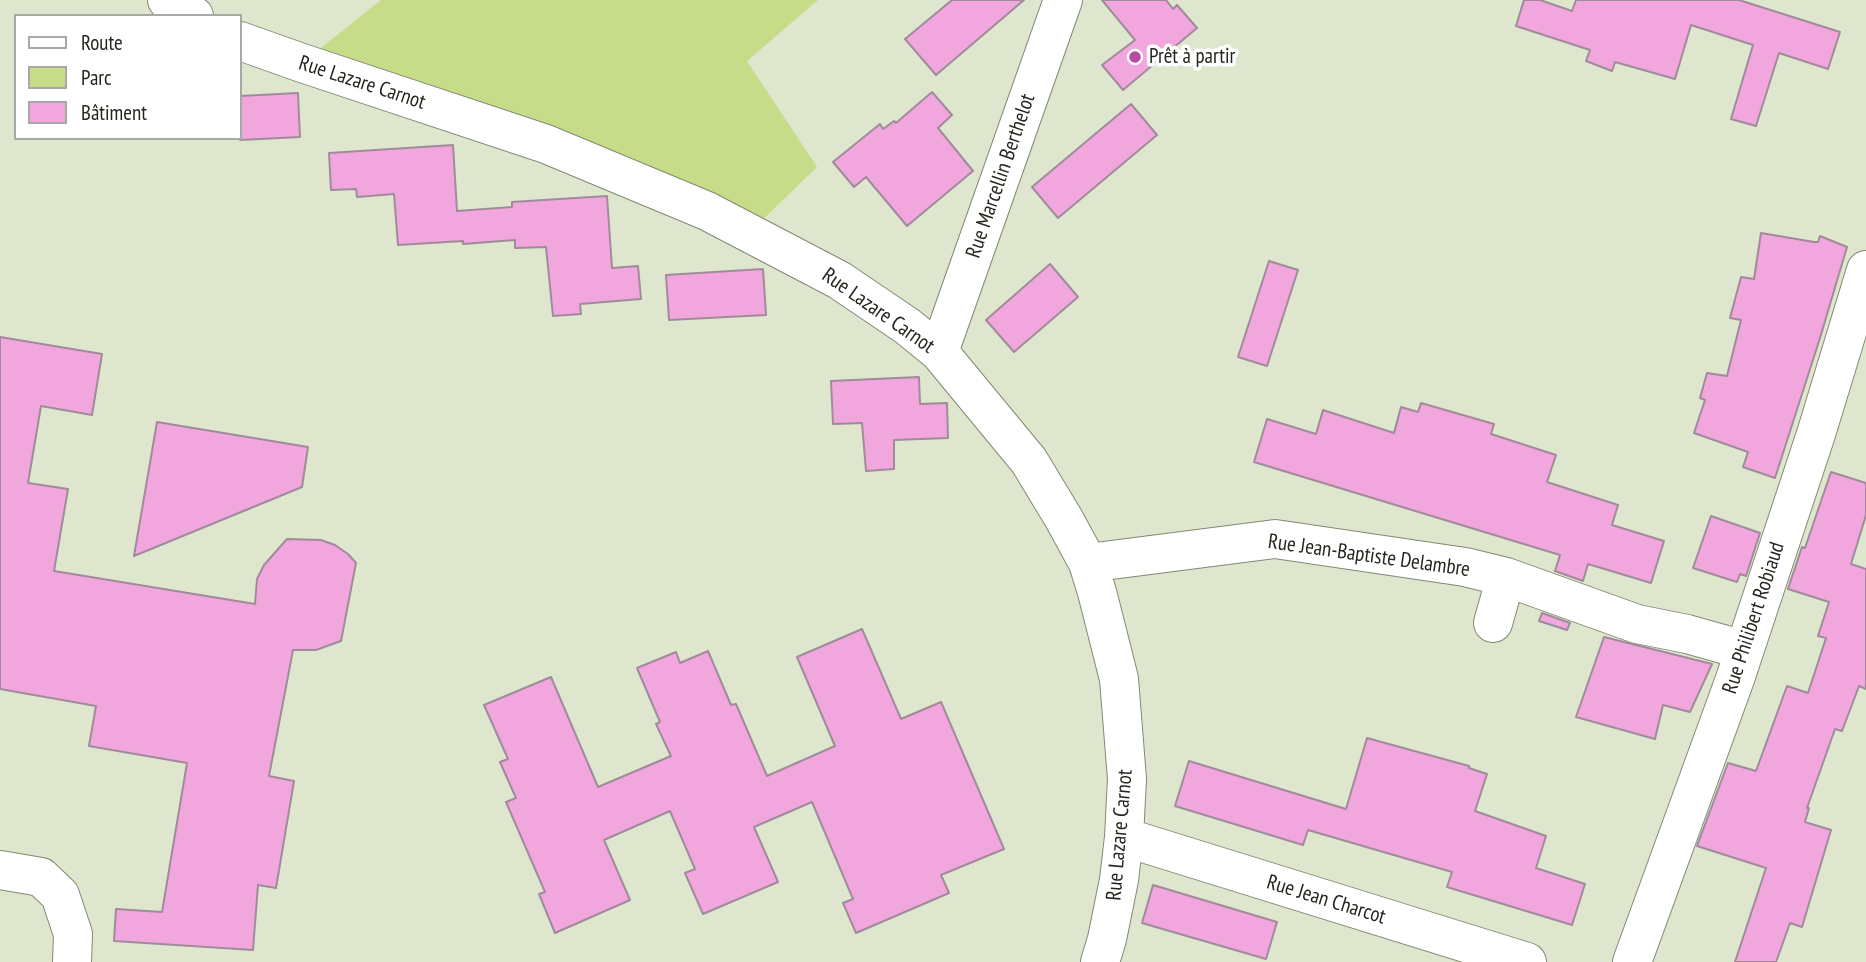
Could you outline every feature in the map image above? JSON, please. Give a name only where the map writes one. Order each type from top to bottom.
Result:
[{"type":"street","points":[[167,0],[191,14]]},
{"type":"street","name":"Rue Marcellin Berthelot","points":[[939,352],[1063,0]]},
{"type":"street","name":"Rue Lazare Carnot","points":[[242,42],[546,144],[707,211],[839,280],[907,326],[939,352],[1029,461],[1064,519],[1088,564],[1119,679],[1127,764],[1124,837],[1119,880],[1100,962]]},
{"type":"street","name":"Rue Philibert Robiaud","points":[[1632,962],[1744,650],[1816,434],[1866,270]]},
{"type":"street","name":"Rue Jean-Baptiste Delambre","points":[[1088,564],[1275,539],[1465,567],[1506,577],[1637,624],[1744,650]]},
{"type":"street","points":[[1493,623],[1506,577]]},
{"type":"street","name":"Rue Jean Charcot","points":[[1124,837],[1527,962]]},
{"type":"street","points":[[0,870],[41,877],[60,895],[73,934],[72,962]]},
{"type":"green space","points":[[381,0],[818,0],[747,61],[817,167],[749,233],[302,63]]},
{"type":"building","points":[[952,0],[1024,0],[936,75],[905,39]]},
{"type":"building","points":[[1102,0],[1166,0],[1173,9],[1177,5],[1197,28],[1123,90],[1102,65],[1135,40]]},
{"type":"building","points":[[1524,0],[1540,0],[1572,11],[1576,0],[1739,0],[1840,32],[1828,69],[1779,53],[1756,126],[1731,119],[1753,45],[1691,25],[1675,79],[1615,62],[1612,71],[1586,61],[1590,50],[1516,26]]},
{"type":"building","points":[[932,92],[952,115],[938,128],[973,171],[907,226],[866,177],[854,187],[833,162],[880,124],[883,129],[894,121],[896,123]]},
{"type":"building","points":[[298,93],[300,137],[242,140],[242,96]]},
{"type":"building","points":[[1131,104],[1157,135],[1058,218],[1032,187]]},
{"type":"building","points":[[453,145],[457,211],[512,207],[512,202],[607,196],[612,268],[638,266],[641,299],[580,304],[581,314],[553,316],[546,247],[515,248],[515,240],[398,245],[394,194],[357,197],[356,189],[331,190],[329,153]]},
{"type":"building","points":[[1761,233],[1814,242],[1818,242],[1820,236],[1847,247],[1775,478],[1743,467],[1748,452],[1694,433],[1705,400],[1700,398],[1707,373],[1727,376],[1741,320],[1730,318],[1741,277],[1754,279]]},
{"type":"building","points":[[1269,261],[1298,270],[1267,366],[1238,357]]},
{"type":"building","points":[[1050,264],[1078,297],[1014,352],[986,320]]},
{"type":"building","points":[[763,269],[766,315],[669,320],[666,275]]},
{"type":"building","points":[[0,337],[102,354],[92,415],[41,406],[28,483],[68,489],[54,571],[255,604],[257,579],[264,565],[287,539],[321,540],[335,545],[356,563],[341,641],[316,650],[293,650],[269,776],[294,781],[276,888],[258,885],[253,950],[114,941],[116,909],[162,912],[187,763],[89,746],[96,706],[0,689]]},
{"type":"building","points":[[919,377],[920,404],[947,403],[948,438],[894,440],[894,469],[866,471],[862,423],[833,424],[831,381]]},
{"type":"building","points":[[1421,403],[1494,424],[1491,434],[1556,455],[1547,482],[1618,505],[1612,525],[1664,541],[1651,583],[1588,564],[1583,581],[1555,571],[1560,555],[1254,462],[1267,419],[1316,434],[1323,410],[1394,433],[1401,407],[1418,412]]},
{"type":"building","points":[[157,422],[308,447],[302,487],[134,556]]},
{"type":"building","points":[[1831,472],[1866,483],[1866,515],[1851,564],[1866,569],[1866,689],[1859,686],[1842,731],[1835,729],[1807,808],[1805,822],[1831,830],[1802,927],[1790,923],[1776,962],[1735,962],[1766,868],[1697,846],[1728,763],[1756,771],[1787,686],[1808,693],[1826,638],[1818,636],[1829,602],[1788,589]]},
{"type":"building","points":[[1711,516],[1760,533],[1746,576],[1740,574],[1737,582],[1693,568]]},
{"type":"building","points":[[1542,613],[1570,623],[1567,630],[1539,621]]},
{"type":"building","points":[[862,629],[901,719],[941,702],[1004,849],[941,875],[949,893],[856,933],[843,903],[853,899],[812,802],[754,827],[778,882],[703,914],[685,873],[695,869],[670,811],[604,840],[630,900],[555,933],[539,894],[545,892],[506,802],[516,798],[500,762],[508,759],[484,705],[551,677],[598,787],[671,756],[656,724],[660,722],[637,668],[676,652],[680,663],[708,651],[731,705],[736,704],[767,776],[835,746],[797,657]]},
{"type":"building","points":[[1604,637],[1712,664],[1690,712],[1663,705],[1655,739],[1576,717]]},
{"type":"building","points":[[1367,738],[1469,766],[1487,774],[1475,811],[1546,836],[1536,868],[1585,884],[1572,925],[1447,887],[1452,872],[1308,830],[1303,845],[1175,806],[1189,761],[1346,809]]},
{"type":"building","points":[[1153,885],[1277,922],[1266,959],[1142,923]]},
{"type":"place","name":"Prêt à partir","points":[[1135,57]]}]
